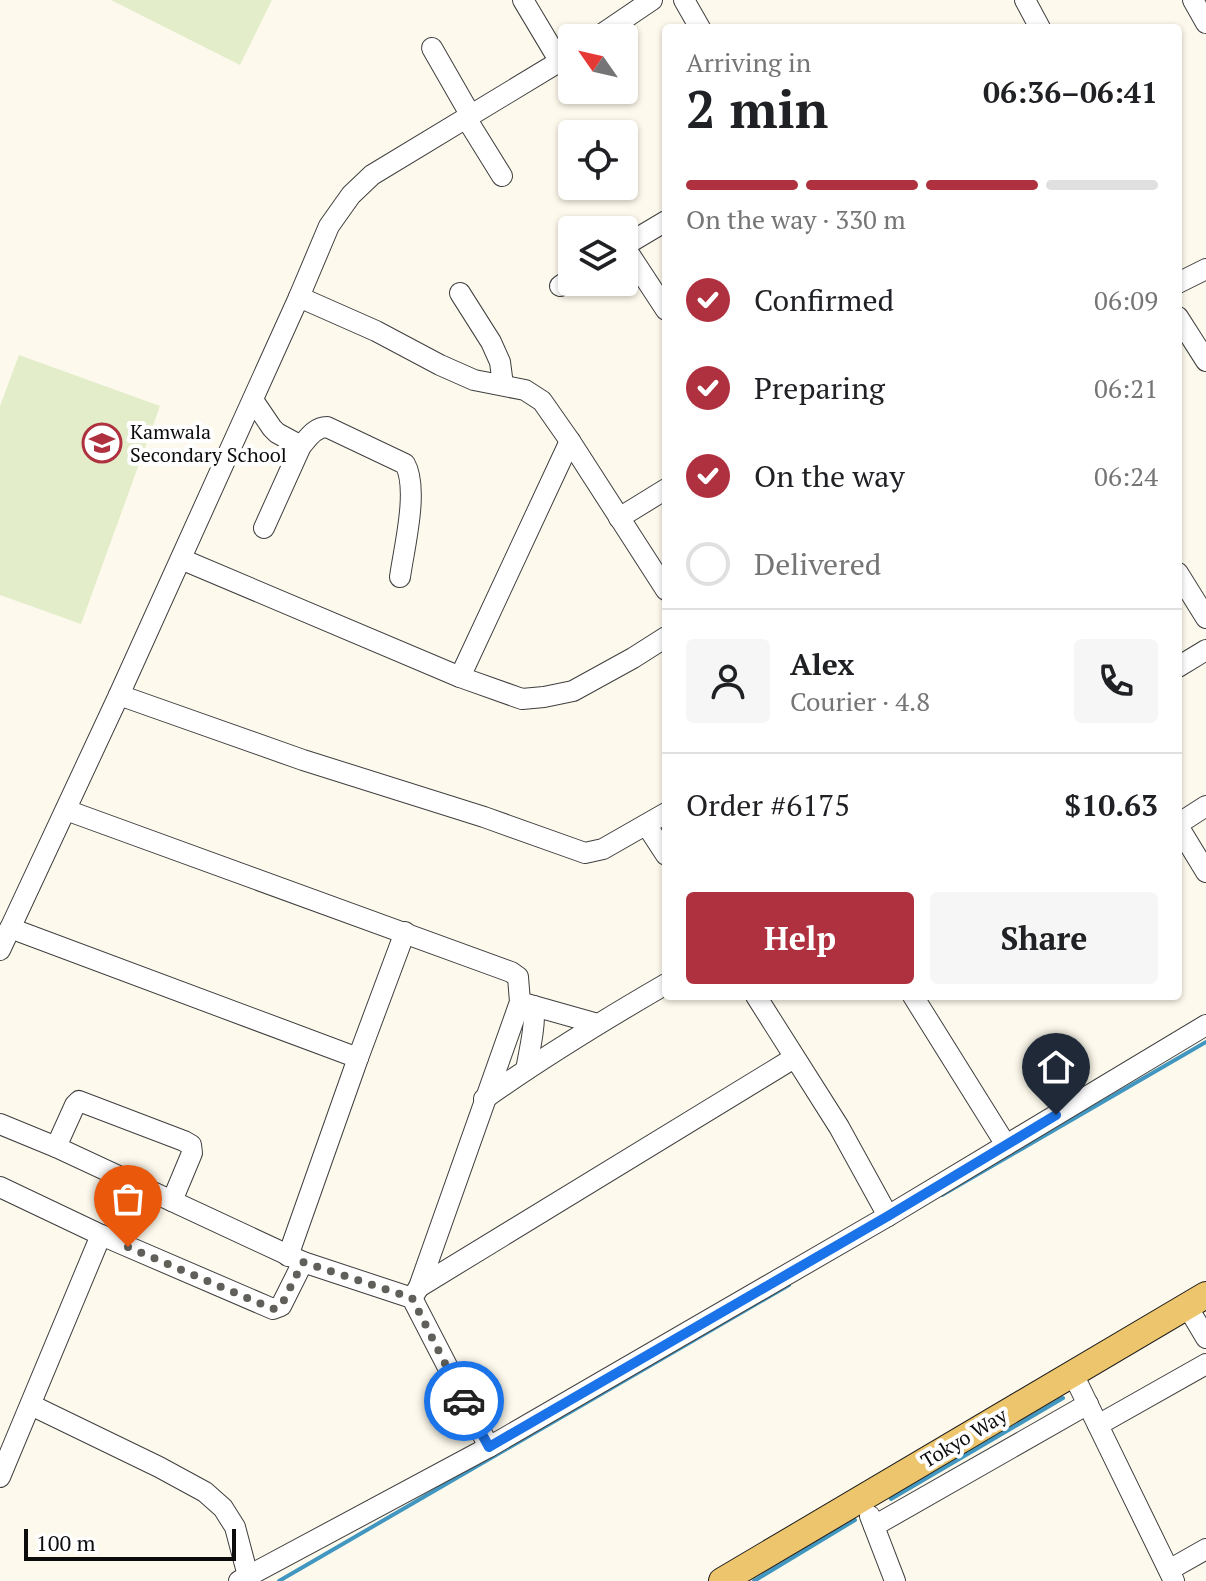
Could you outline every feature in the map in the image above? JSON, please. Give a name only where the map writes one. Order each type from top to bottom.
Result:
[{"type":"main road","name":"Tokyo Way","points":[[722,1581],[1201,1299]]},
{"type":"street","points":[[523,0],[558,47]]},
{"type":"street","points":[[617,24],[652,0]]},
{"type":"street","points":[[684,0],[698,24]]},
{"type":"street","points":[[1025,0],[1038,24]]},
{"type":"street","points":[[1193,0],[1206,23]]},
{"type":"street","points":[[432,48],[502,176]]},
{"type":"street","points":[[0,950],[181,559],[329,226],[351,195],[372,175],[558,63]]},
{"type":"street","points":[[638,238],[662,223]]},
{"type":"street","points":[[638,267],[662,304]]},
{"type":"street","points":[[1182,281],[1206,269]]},
{"type":"street","points":[[460,293],[496,352],[503,385]]},
{"type":"street","points":[[299,297],[474,380],[525,390],[542,401],[662,584]]},
{"type":"street","points":[[1182,323],[1206,361]]},
{"type":"street","points":[[253,400],[277,433],[301,446]]},
{"type":"street","points":[[264,528],[301,446],[310,435],[321,427],[327,427],[405,464],[412,492],[400,577]]},
{"type":"street","points":[[460,677],[570,441]]},
{"type":"street","points":[[619,518],[662,491]]},
{"type":"street","points":[[181,559],[460,677],[522,699],[573,691],[662,640]]},
{"type":"street","points":[[1182,579],[1206,618]]},
{"type":"street","points":[[1182,665],[1206,650]]},
{"type":"street","points":[[119,695],[303,760],[484,817],[585,853],[603,849],[662,816]]},
{"type":"street","points":[[1182,822],[1206,806]]},
{"type":"street","points":[[66,810],[511,972],[518,977],[534,1021],[526,1070]]},
{"type":"street","points":[[647,826],[662,849]]},
{"type":"street","points":[[1182,832],[1206,872]]},
{"type":"street","points":[[10,928],[358,1058]]},
{"type":"street","points":[[0,1187],[101,1235],[273,1309],[281,1306],[358,1058],[405,932]]},
{"type":"street","points":[[484,1099],[598,1024],[662,986]]},
{"type":"street","points":[[758,1000],[839,1127],[888,1216]]},
{"type":"street","points":[[915,1000],[1006,1145]]},
{"type":"street","points":[[527,1004],[598,1024]]},
{"type":"street","points":[[489,1447],[415,1292],[484,1099],[527,1004]]},
{"type":"street","points":[[31,1405],[205,1492],[223,1508],[235,1527],[244,1578],[489,1447],[888,1216],[1206,1025]]},
{"type":"street","points":[[0,1124],[295,1259],[415,1292],[794,1058]]},
{"type":"street","points":[[56,1147],[79,1101],[184,1141],[191,1145],[192,1153],[172,1201]]},
{"type":"street","points":[[0,1477],[101,1235]]},
{"type":"street","points":[[1201,1299],[1206,1338]]},
{"type":"street","points":[[1098,1425],[1206,1364]]},
{"type":"street","points":[[1073,1374],[1172,1575],[1206,1549]]},
{"type":"street","points":[[874,1526],[1088,1404]]},
{"type":"street","points":[[863,1498],[895,1581]]},
{"type":"green space","points":[[111,0],[272,0],[240,65]]},
{"type":"green space","points":[[19,355],[160,406],[81,624],[0,595],[0,406]]},
{"type":"waterway","points":[[942,1195],[1206,1042]]},
{"type":"waterway","points":[[279,1581],[789,1285]]},
{"type":"waterway","points":[[891,1499],[1063,1398]]},
{"type":"waterway","points":[[754,1581],[855,1520]]},
{"type":"way so far","points":[[128,1247],[273,1309],[281,1306],[303,1262],[412,1298],[464,1401]]},
{"type":"place","name":"Kamwala Secondary School","points":[[102,443]]},
{"type":"route","points":[[464,1401],[489,1447],[1056,1115]]}]
